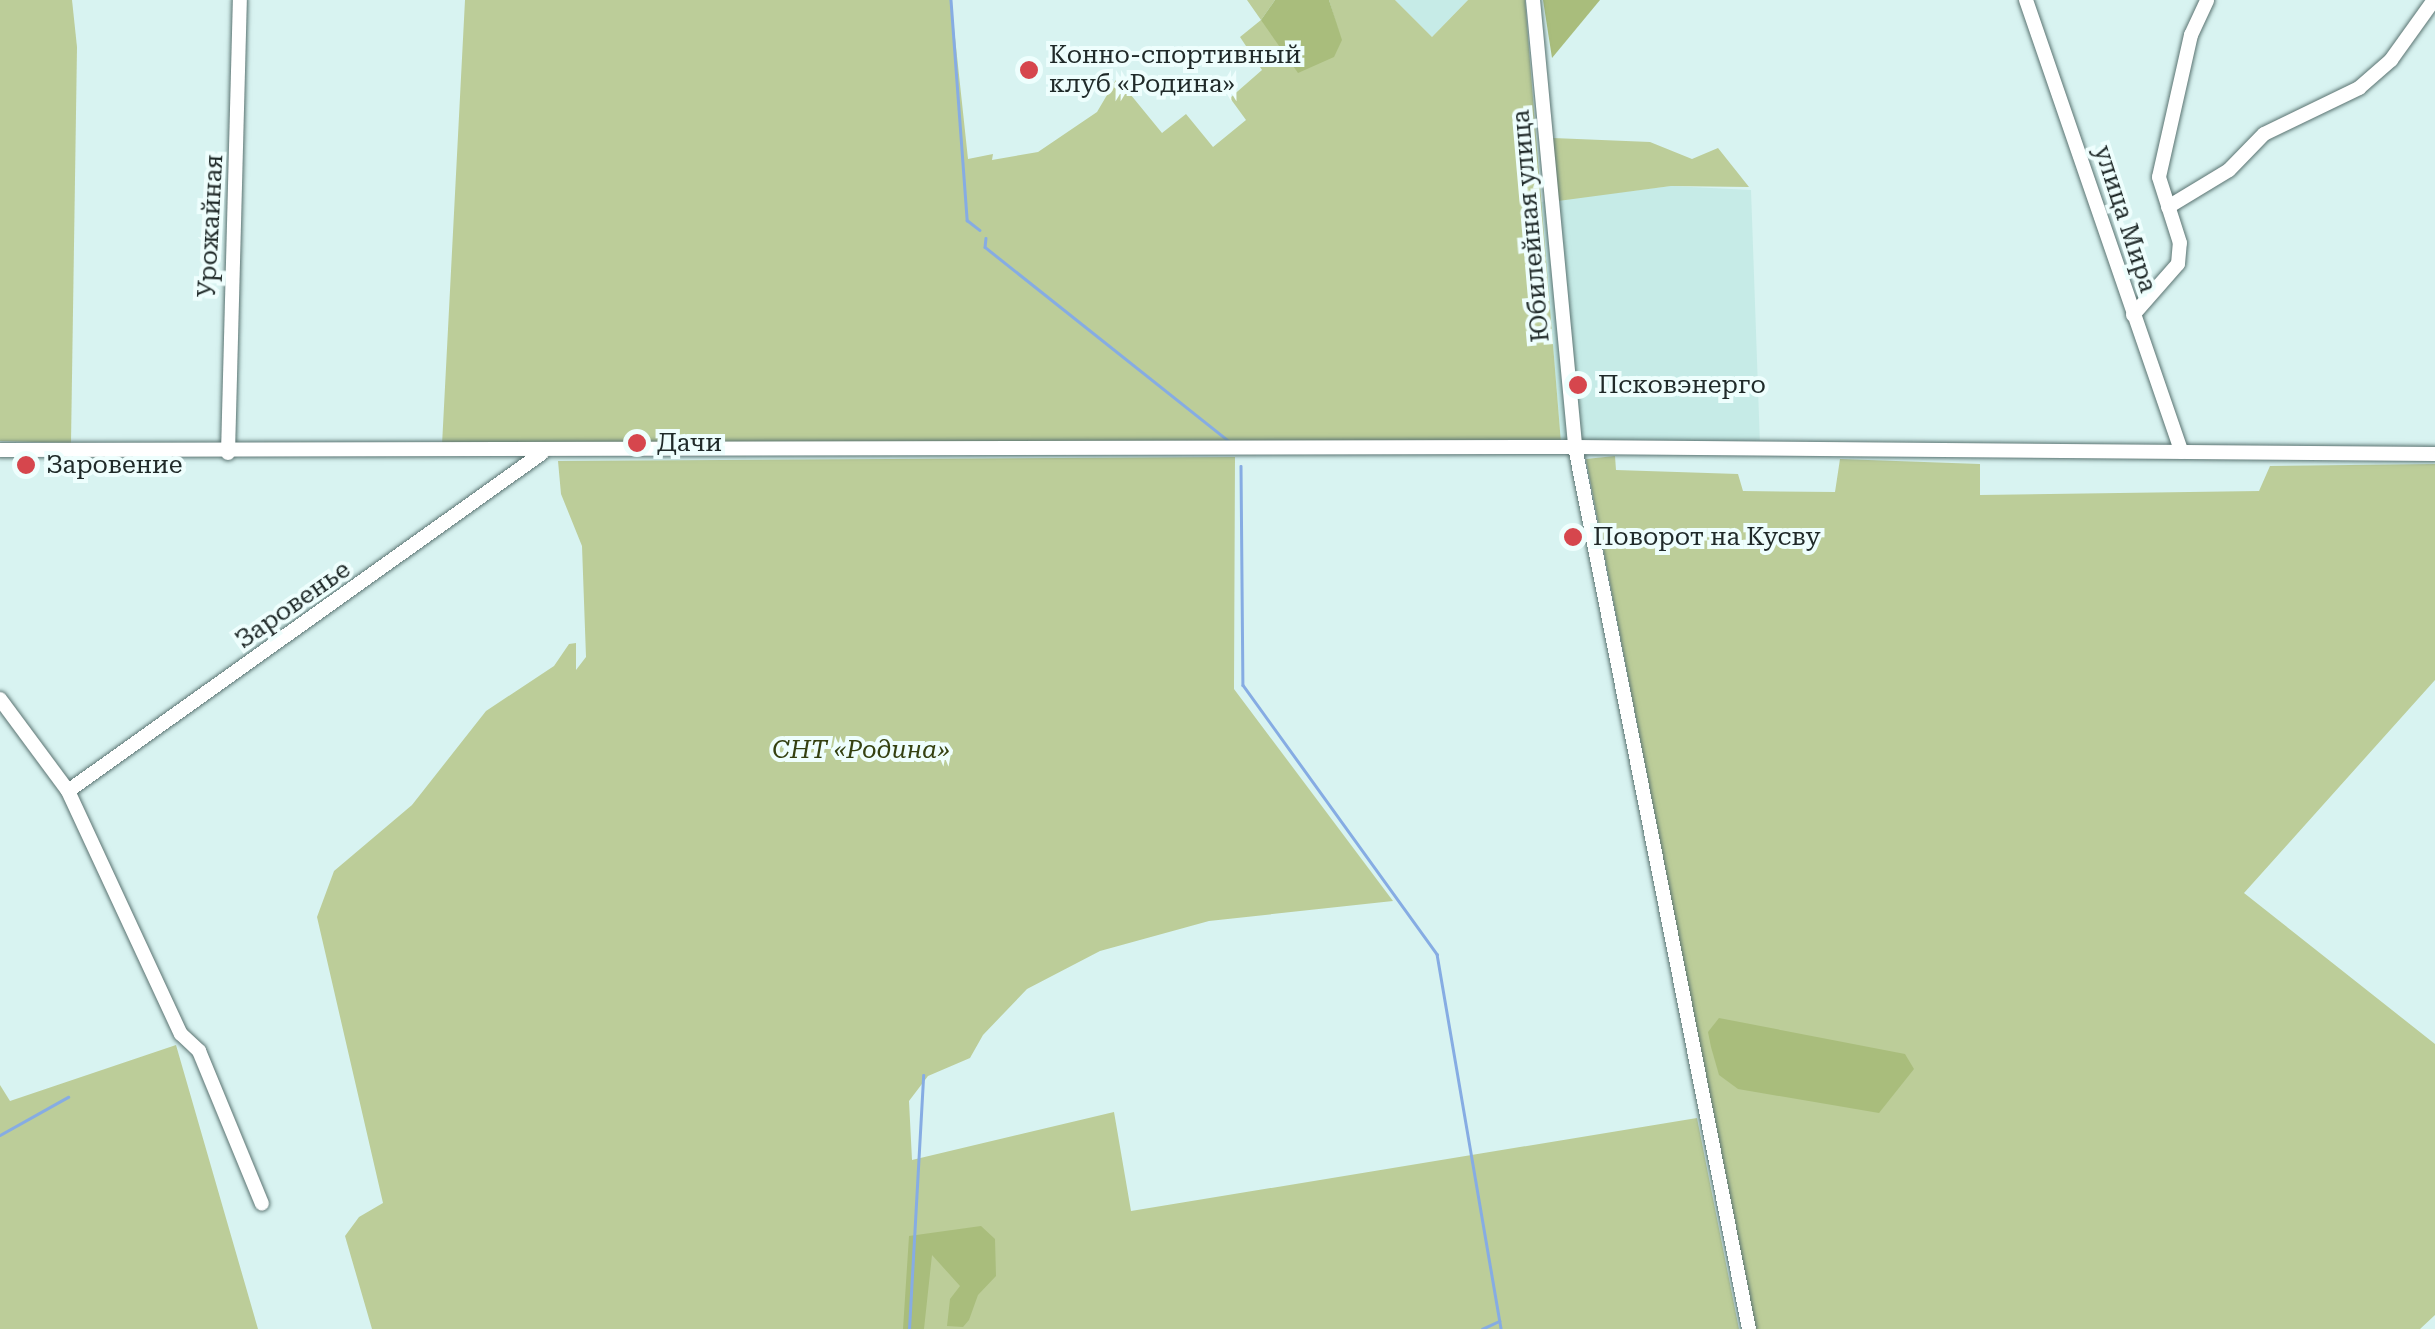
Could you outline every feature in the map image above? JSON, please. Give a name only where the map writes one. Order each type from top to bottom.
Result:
[{"type":"street","name":"Урожайная","points":[[228,453],[240,0]]},
{"type":"street","name":"Юбилейная улица","points":[[1532,0],[1575,448],[1749,1329]]},
{"type":"street","name":"улица Мира","points":[[2026,0],[2182,452]]},
{"type":"street","points":[[2133,314],[2178,264],[2180,243],[2159,177],[2191,35],[2207,0]]},
{"type":"street","points":[[2168,208],[2229,170],[2264,134],[2359,88],[2391,60],[2434,0]]},
{"type":"street","points":[[0,450],[542,453],[1575,448],[2435,454]]},
{"type":"street","name":"Заровенье","points":[[68,791],[542,453]]},
{"type":"street","points":[[0,699],[68,791],[182,1034],[199,1051],[262,1204]]},
{"type":"shaded area","points":[[1395,0],[1468,0],[1432,37]]},
{"type":"shaded area","points":[[1671,186],[1751,190],[1760,445],[1561,443],[1541,202]]},
{"type":"green space","points":[[0,0],[72,0],[77,47],[71,443],[0,441]]},
{"type":"green space","points":[[465,0],[951,0],[968,159],[993,154],[992,160],[1038,152],[1097,112],[1117,78],[1162,133],[1186,114],[1213,147],[1246,120],[1230,98],[1262,70],[1240,37],[1261,20],[1341,40],[1329,0],[1395,0],[1432,37],[1468,0],[1525,0],[1561,443],[442,445]]},
{"type":"green space","points":[[1247,0],[1275,0],[1261,20]]},
{"type":"green space","points":[[1275,0],[1329,0],[1342,40],[1334,57],[1298,73],[1261,20]]},
{"type":"green space","points":[[1543,0],[1600,0],[1552,58]]},
{"type":"green space","points":[[1553,138],[1650,142],[1692,159],[1718,148],[1749,187],[1671,186],[1558,201]]},
{"type":"green space","points":[[1615,456],[1616,470],[1738,474],[1743,491],[1835,492],[1840,459],[1980,464],[1980,495],[2259,491],[2270,466],[2435,464],[2435,680],[2244,893],[2435,1044],[2435,1315],[2420,1329],[1754,1329],[1586,459]]},
{"type":"green space","name":"СНТ «Родина»","points":[[1235,457],[1234,689],[1393,901],[1209,921],[1100,951],[1027,989],[983,1035],[970,1058],[928,1076],[909,1101],[912,1160],[1114,1112],[1131,1211],[1697,1118],[1739,1329],[372,1329],[345,1236],[359,1217],[383,1203],[317,917],[334,871],[412,805],[486,711],[554,666],[569,644],[576,643],[576,670],[586,657],[582,546],[561,494],[558,461]]},
{"type":"green space","points":[[1719,1018],[1905,1054],[1914,1069],[1879,1113],[1738,1089],[1719,1075],[1711,1047],[1708,1032]]},
{"type":"green space","points":[[176,1045],[258,1329],[0,1329],[0,1085],[10,1101]]},
{"type":"green space","points":[[981,1226],[995,1239],[996,1276],[978,1295],[969,1320],[963,1327],[947,1326],[950,1299],[960,1286],[932,1255],[924,1329],[903,1329],[909,1236]]},
{"type":"waterway","points":[[951,0],[967,220],[980,230]]},
{"type":"waterway","points":[[986,238],[985,247],[1230,442]]},
{"type":"waterway","points":[[1241,466],[1243,685],[1437,954],[1501,1329]]},
{"type":"waterway","points":[[909,1329],[923,1075]]},
{"type":"waterway","points":[[0,1135],[68,1097]]},
{"type":"waterway","points":[[1482,1329],[1499,1321]]},
{"type":"place","name":"Конно-спортивный клуб «Родина»","points":[[1029,70]]},
{"type":"place","name":"Псковэнерго","points":[[1578,385]]},
{"type":"place","name":"Дачи","points":[[637,443]]},
{"type":"place","name":"Заровение","points":[[26,465]]},
{"type":"place","name":"Поворот на Кусву","points":[[1573,537]]}]
